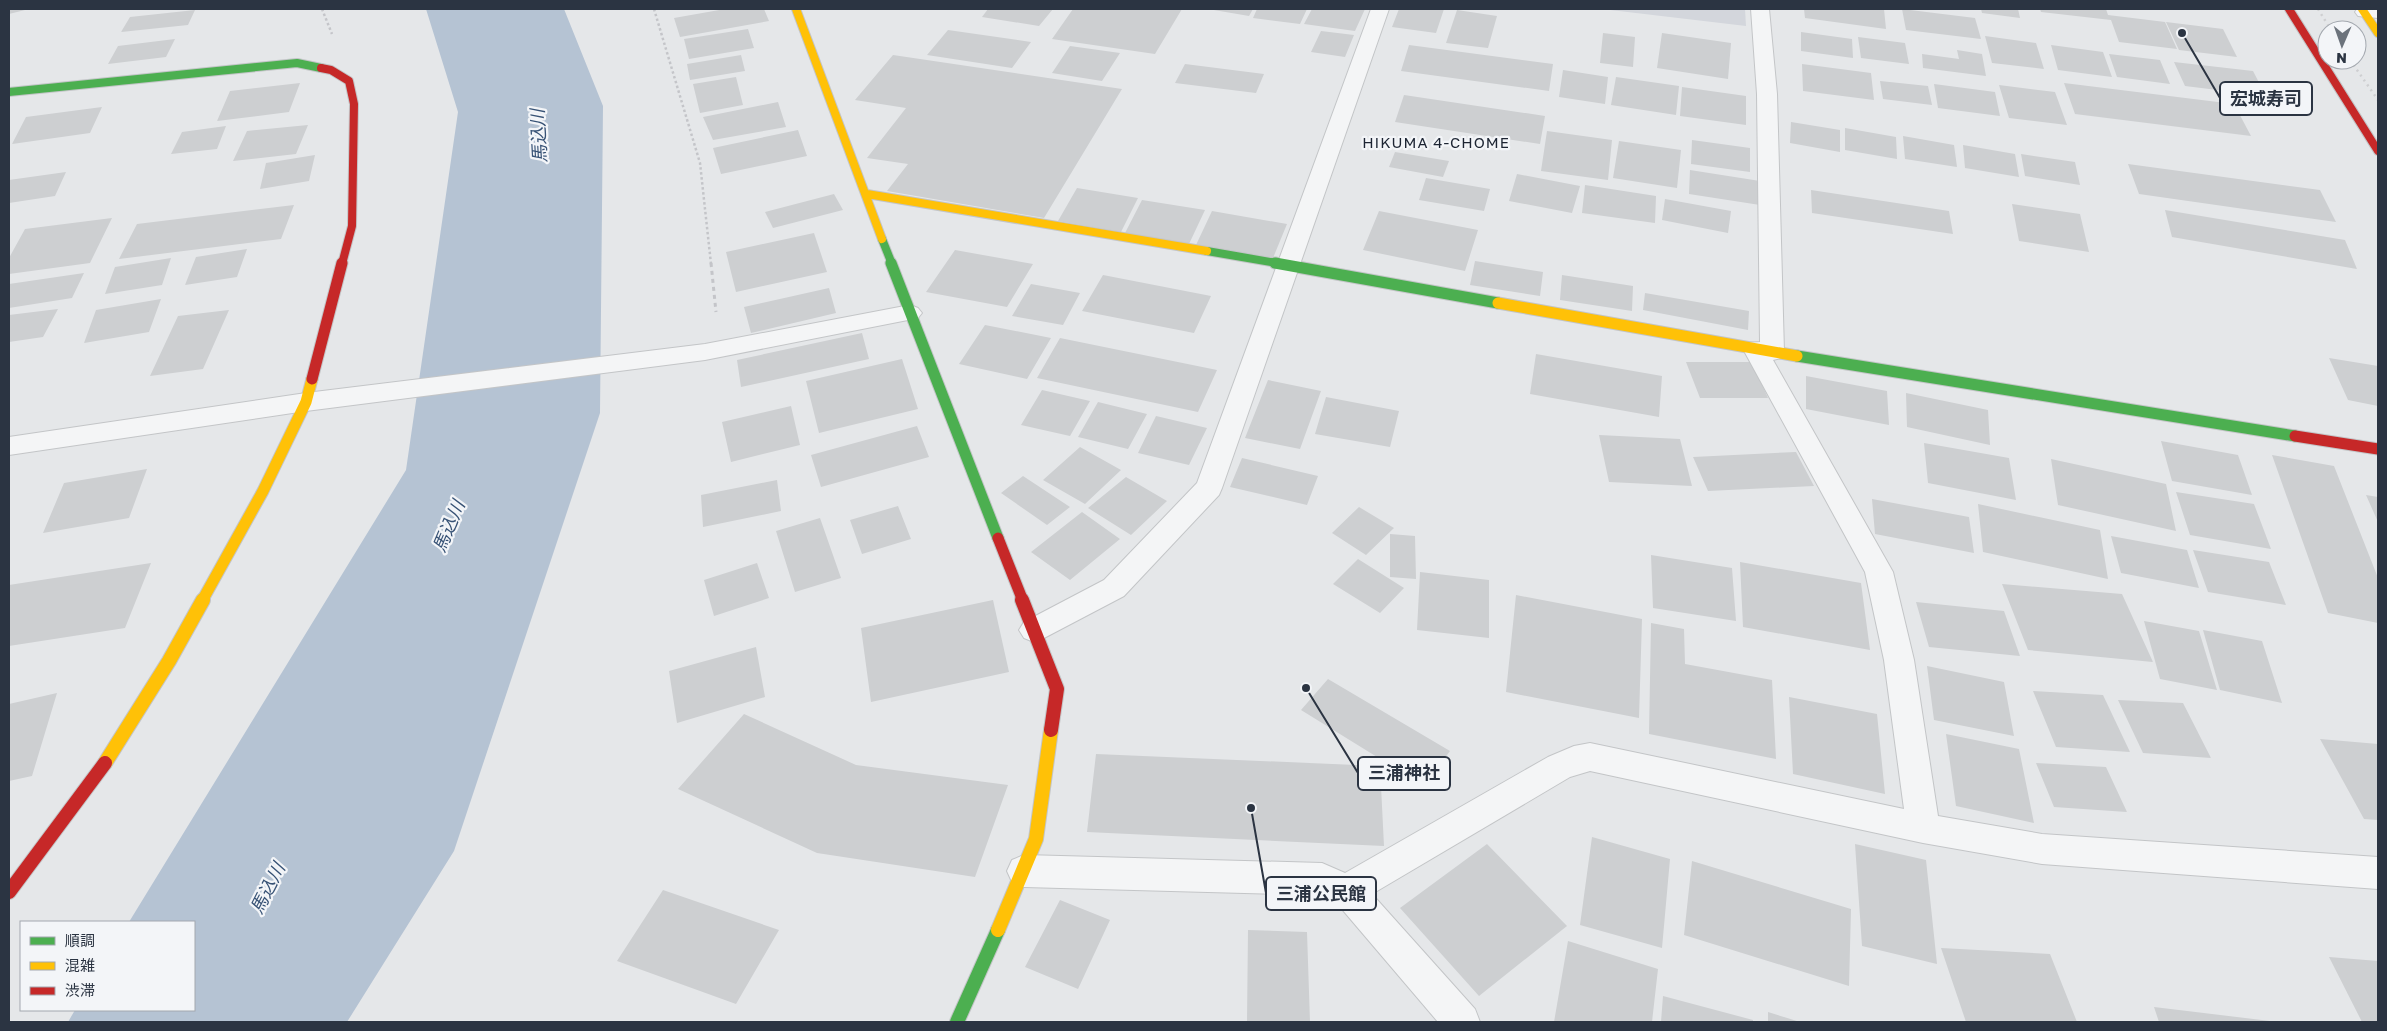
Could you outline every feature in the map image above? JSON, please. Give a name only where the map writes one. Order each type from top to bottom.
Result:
[{"type":"street","points":[[796,9],[867,194],[910,313],[1057,689],[1036,838],[1024,870],[957,1022]]},
{"type":"street","points":[[1034,630],[1114,588],[1209,488],[1380,9]]},
{"type":"street","points":[[1760,9],[1767,94],[1763,350],[1879,572],[1899,660],[1923,828]]},
{"type":"street","points":[[2289,9],[2378,151]]},
{"type":"street","points":[[2368,11],[2378,32]]},
{"type":"street","points":[[9,92],[288,63],[331,70],[348,81],[354,104],[352,226],[314,401],[169,661],[102,767],[9,892]]},
{"type":"street","points":[[867,194],[1290,265],[1763,350],[2378,449]]},
{"type":"street","points":[[9,446],[314,401],[712,351],[910,313]]},
{"type":"street","points":[[1347,890],[1559,767],[1574,760],[1590,756],[1923,828],[2042,850],[2378,873]]},
{"type":"street","points":[[1024,870],[1322,879],[1347,890],[1462,1022]]},
{"type":"path","points":[[654,9],[700,163],[712,351]]},
{"type":"shaded area","points":[[1602,9],[1745,9],[1746,26]]},
{"type":"water","name":"馬込川","points":[[426,9],[564,9],[603,106],[600,413],[454,851],[347,1022],[68,1022],[74,1011],[195,1011],[195,921],[130,921],[406,470],[458,112]]},
{"type":"building","points":[[9,9],[29,9],[9,14]]},
{"type":"building","points":[[725,9],[764,9],[769,21],[680,37],[674,18]]},
{"type":"building","points":[[988,9],[1053,9],[1039,26],[982,17]]},
{"type":"building","points":[[1073,9],[1182,9],[1155,54],[1052,39]]},
{"type":"building","points":[[1208,9],[1253,9],[1249,16]]},
{"type":"building","points":[[1257,9],[1307,9],[1300,24],[1253,18]]},
{"type":"building","points":[[1312,9],[1365,9],[1355,31],[1304,24]]},
{"type":"building","points":[[1399,9],[1444,9],[1436,33],[1392,27]]},
{"type":"building","points":[[1804,9],[1884,9],[1886,29],[1805,18]]},
{"type":"building","points":[[1902,9],[1975,18],[1981,39],[1906,30]]},
{"type":"building","points":[[1981,9],[2018,9],[2020,18],[1982,13]]},
{"type":"building","points":[[2040,9],[2106,9],[2108,15],[2165,22],[2177,49],[2119,42],[2111,20],[2041,12]]},
{"type":"building","points":[[195,10],[188,25],[121,32],[130,17]]},
{"type":"building","points":[[1457,10],[1497,16],[1488,48],[1446,43]]},
{"type":"building","points":[[2166,22],[2223,29],[2237,57],[2179,50]]},
{"type":"building","points":[[748,29],[754,48],[689,59],[684,39]]},
{"type":"building","points":[[948,30],[1031,42],[1012,68],[927,55]]},
{"type":"building","points":[[1321,31],[1354,35],[1345,57],[1311,52]]},
{"type":"building","points":[[1801,32],[1852,39],[1853,58],[1801,51]]},
{"type":"building","points":[[1603,33],[1635,37],[1633,67],[1600,63]]},
{"type":"building","points":[[1662,33],[1731,43],[1728,79],[1657,68]]},
{"type":"building","points":[[1985,36],[2036,43],[2044,69],[1992,63]]},
{"type":"building","points":[[1858,37],[1905,43],[1909,64],[1861,58]]},
{"type":"building","points":[[175,39],[166,57],[108,64],[118,46]]},
{"type":"building","points":[[1409,45],[1553,64],[1549,91],[1401,71]]},
{"type":"building","points":[[2051,45],[2103,52],[2112,77],[2058,70]]},
{"type":"building","points":[[1070,46],[1120,53],[1102,81],[1052,73]]},
{"type":"building","points":[[1957,50],[1982,54],[1986,76],[1923,68],[1922,54],[1959,59]]},
{"type":"building","points":[[2109,54],[2160,60],[2170,84],[2117,77]]},
{"type":"building","points":[[741,55],[745,71],[690,80],[687,64]]},
{"type":"building","points":[[893,55],[1122,89],[1044,218],[887,191],[908,164],[867,158],[906,108],[855,100]]},
{"type":"building","points":[[2174,62],[2253,71],[2266,96],[2185,86]]},
{"type":"building","points":[[1185,64],[1264,74],[1256,93],[1175,83]]},
{"type":"building","points":[[1802,64],[1871,73],[1874,100],[1803,91]]},
{"type":"building","points":[[1563,70],[1608,77],[1605,104],[1559,97]]},
{"type":"building","points":[[736,77],[743,105],[700,113],[693,84]]},
{"type":"building","points":[[1616,77],[1679,86],[1676,115],[1611,105]]},
{"type":"building","points":[[1880,81],[1928,86],[1932,105],[1883,99]]},
{"type":"building","points":[[300,83],[289,112],[217,121],[230,91]]},
{"type":"building","points":[[2064,83],[2234,104],[2251,136],[2075,114]]},
{"type":"building","points":[[1934,84],[1995,92],[2000,116],[1938,108]]},
{"type":"building","points":[[1999,85],[2055,92],[2067,125],[2009,118]]},
{"type":"building","points":[[1682,87],[1746,96],[1746,125],[1680,116]]},
{"type":"building","points":[[1404,95],[1545,116],[1540,144],[1395,122]]},
{"type":"building","points":[[778,102],[786,127],[713,140],[703,117]]},
{"type":"building","points":[[102,107],[90,133],[12,144],[26,117]]},
{"type":"building","points":[[1791,122],[1840,130],[1840,152],[1790,143]]},
{"type":"building","points":[[308,125],[296,154],[233,161],[247,131]]},
{"type":"building","points":[[226,126],[217,149],[171,154],[182,132]]},
{"type":"building","points":[[1845,128],[1896,137],[1897,159],[1845,150]]},
{"type":"building","points":[[798,130],[807,156],[721,174],[713,148]]},
{"type":"building","points":[[1547,131],[1612,140],[1608,180],[1541,171]]},
{"type":"building","points":[[1903,136],[1954,145],[1957,167],[1905,159]]},
{"type":"building","points":[[1692,140],[1750,148],[1750,172],[1691,164]]},
{"type":"building","points":[[1619,141],[1681,150],[1677,188],[1613,178]]},
{"type":"building","points":[[1963,145],[2015,154],[2019,177],[1965,168]]},
{"type":"building","points":[[1395,152],[1449,161],[1443,177],[1389,167]]},
{"type":"building","points":[[2021,154],[2075,162],[2080,185],[2025,176]]},
{"type":"building","points":[[315,155],[309,181],[260,189],[266,163]]},
{"type":"building","points":[[2128,164],[2320,190],[2336,222],[2139,194]]},
{"type":"building","points":[[1690,170],[1760,181],[1760,205],[1689,194]]},
{"type":"building","points":[[66,172],[55,196],[9,203],[9,180]]},
{"type":"building","points":[[1517,174],[1580,186],[1572,213],[1509,201]]},
{"type":"building","points":[[1426,178],[1490,189],[1484,211],[1419,200]]},
{"type":"building","points":[[1585,185],[1656,196],[1655,223],[1582,213]]},
{"type":"building","points":[[1077,188],[1138,198],[1121,232],[1058,221]]},
{"type":"building","points":[[1811,190],[1949,211],[1953,234],[1812,213]]},
{"type":"building","points":[[834,194],[843,210],[773,228],[765,212]]},
{"type":"building","points":[[1665,199],[1731,211],[1728,233],[1662,220]]},
{"type":"building","points":[[1142,200],[1205,210],[1189,244],[1125,233]]},
{"type":"building","points":[[2012,204],[2080,214],[2089,252],[2019,241]]},
{"type":"building","points":[[294,205],[281,239],[119,259],[137,224]]},
{"type":"building","points":[[2165,210],[2345,240],[2357,269],[2172,237]]},
{"type":"building","points":[[1212,211],[1287,224],[1273,258],[1196,245]]},
{"type":"building","points":[[1379,211],[1478,230],[1465,271],[1363,250]]},
{"type":"building","points":[[112,218],[90,263],[9,274],[9,258],[25,229]]},
{"type":"building","points":[[814,233],[827,272],[736,292],[726,252]]},
{"type":"building","points":[[247,249],[237,277],[185,285],[196,257]]},
{"type":"building","points":[[955,250],[1033,264],[1007,307],[926,292]]},
{"type":"building","points":[[171,258],[162,285],[105,294],[115,267]]},
{"type":"building","points":[[1475,261],[1543,272],[1540,296],[1470,285]]},
{"type":"building","points":[[84,273],[72,298],[9,308],[9,284]]},
{"type":"building","points":[[1103,275],[1211,296],[1194,333],[1082,311]]},
{"type":"building","points":[[1562,275],[1633,286],[1632,311],[1560,300]]},
{"type":"building","points":[[1031,284],[1080,293],[1063,325],[1012,316]]},
{"type":"building","points":[[829,288],[836,313],[751,333],[744,307]]},
{"type":"building","points":[[1645,293],[1749,311],[1748,330],[1643,310]]},
{"type":"building","points":[[161,299],[149,332],[84,343],[96,310]]},
{"type":"building","points":[[58,309],[43,337],[9,342],[9,315]]},
{"type":"building","points":[[229,310],[203,369],[150,376],[178,316]]},
{"type":"building","points":[[985,325],[1051,338],[1027,379],[959,364]]},
{"type":"building","points":[[862,333],[869,359],[741,387],[737,360]]},
{"type":"building","points":[[1060,338],[1217,370],[1198,412],[1037,378]]},
{"type":"building","points":[[1536,354],[1662,376],[1659,417],[1530,394]]},
{"type":"building","points":[[2329,358],[2378,366],[2378,406],[2348,400]]},
{"type":"building","points":[[902,359],[918,409],[819,433],[806,381]]},
{"type":"building","points":[[1686,362],[1752,362],[1768,398],[1700,398]]},
{"type":"building","points":[[1806,376],[1887,391],[1889,425],[1806,409]]},
{"type":"building","points":[[1268,380],[1321,391],[1300,449],[1245,438]]},
{"type":"building","points":[[1042,390],[1090,401],[1070,436],[1021,425]]},
{"type":"building","points":[[1906,393],[1988,410],[1990,445],[1907,427]]},
{"type":"building","points":[[1326,397],[1399,411],[1390,447],[1315,434]]},
{"type":"building","points":[[1098,402],[1147,414],[1128,449],[1078,437]]},
{"type":"building","points":[[791,406],[800,445],[731,462],[722,422]]},
{"type":"building","points":[[1156,416],[1207,428],[1189,465],[1138,453]]},
{"type":"building","points":[[917,426],[929,457],[821,487],[811,455]]},
{"type":"building","points":[[1599,435],[1680,439],[1692,486],[1609,482]]},
{"type":"building","points":[[2161,441],[2238,455],[2252,495],[2172,481]]},
{"type":"building","points":[[1924,443],[2009,458],[2016,500],[1928,483]]},
{"type":"building","points":[[1080,447],[1121,470],[1085,504],[1043,480]]},
{"type":"building","points":[[1796,452],[1814,486],[1708,491],[1693,457]]},
{"type":"building","points":[[2272,455],[2334,466],[2378,578],[2378,623],[2328,613]]},
{"type":"building","points":[[1242,458],[1318,476],[1307,505],[1230,487]]},
{"type":"building","points":[[2051,459],[2166,484],[2176,531],[2058,505]]},
{"type":"building","points":[[147,469],[129,518],[43,533],[64,483]]},
{"type":"building","points":[[1023,476],[1070,507],[1047,525],[1001,493]]},
{"type":"building","points":[[1126,477],[1167,501],[1131,535],[1088,508]]},
{"type":"building","points":[[777,480],[781,511],[703,527],[701,495]]},
{"type":"building","points":[[2176,492],[2254,504],[2271,549],[2190,535]]},
{"type":"building","points":[[2366,495],[2378,497],[2378,522]]},
{"type":"building","points":[[1872,499],[1969,517],[1974,553],[1875,534]]},
{"type":"building","points":[[1978,504],[2100,530],[2108,579],[1983,552]]},
{"type":"building","points":[[898,506],[911,539],[862,554],[850,520]]},
{"type":"building","points":[[1359,507],[1394,528],[1366,555],[1332,533]]},
{"type":"building","points":[[1082,512],[1120,539],[1070,580],[1031,552]]},
{"type":"building","points":[[820,518],[841,578],[795,592],[776,531]]},
{"type":"building","points":[[1390,534],[1415,536],[1416,579],[1390,577]]},
{"type":"building","points":[[2111,536],[2187,550],[2199,588],[2121,573]]},
{"type":"building","points":[[2193,550],[2269,562],[2286,605],[2208,592]]},
{"type":"building","points":[[1651,555],[1732,568],[1736,621],[1653,608]]},
{"type":"building","points":[[1358,559],[1404,588],[1380,613],[1333,584]]},
{"type":"building","points":[[1740,562],[1861,583],[1870,650],[1743,627]]},
{"type":"building","points":[[151,563],[125,628],[9,646],[9,585]]},
{"type":"building","points":[[757,563],[769,598],[714,616],[704,580]]},
{"type":"building","points":[[1420,572],[1489,580],[1489,638],[1417,630]]},
{"type":"building","points":[[2002,584],[2122,594],[2153,662],[2028,650]]},
{"type":"building","points":[[1516,595],[1642,619],[1639,718],[1506,692]]},
{"type":"building","points":[[993,600],[1009,672],[871,702],[861,628]]},
{"type":"building","points":[[1916,602],[2004,611],[2020,656],[1929,647]]},
{"type":"building","points":[[2144,621],[2199,631],[2217,690],[2160,679]]},
{"type":"building","points":[[1651,623],[1684,629],[1685,664],[1772,680],[1776,759],[1649,734]]},
{"type":"building","points":[[2203,630],[2262,641],[2282,703],[2220,690]]},
{"type":"building","points":[[756,647],[765,697],[677,723],[669,671]]},
{"type":"building","points":[[1927,666],[2004,682],[2014,736],[1934,720]]},
{"type":"building","points":[[1328,679],[1450,751],[1424,786],[1301,710]]},
{"type":"building","points":[[2033,691],[2103,695],[2130,752],[2056,747]]},
{"type":"building","points":[[57,693],[32,776],[9,781],[9,704]]},
{"type":"building","points":[[1789,697],[1877,714],[1885,794],[1793,774]]},
{"type":"building","points":[[2118,700],[2183,703],[2211,758],[2143,753]]},
{"type":"building","points":[[744,714],[856,765],[1008,785],[975,877],[817,853],[678,789]]},
{"type":"building","points":[[1946,734],[2019,749],[2034,823],[1956,806]]},
{"type":"building","points":[[2320,739],[2378,744],[2378,820],[2364,819]]},
{"type":"building","points":[[1096,754],[1380,766],[1384,846],[1087,832]]},
{"type":"building","points":[[2036,763],[2106,767],[2127,812],[2054,807]]},
{"type":"building","points":[[1592,837],[1670,859],[1662,948],[1580,925]]},
{"type":"building","points":[[1487,844],[1567,926],[1479,996],[1400,908]]},
{"type":"building","points":[[1855,844],[1926,860],[1937,964],[1862,946]]},
{"type":"building","points":[[1692,861],[1851,909],[1849,986],[1684,935]]},
{"type":"building","points":[[663,890],[779,930],[736,1004],[617,961]]},
{"type":"building","points":[[1060,900],[1110,920],[1078,989],[1025,967]]},
{"type":"building","points":[[1248,930],[1307,932],[1310,1022],[1247,1022]]},
{"type":"building","points":[[1568,941],[1658,969],[1652,1022],[1554,1022]]},
{"type":"building","points":[[1941,948],[2050,954],[2077,1022],[1966,1022]]},
{"type":"building","points":[[2329,957],[2378,961],[2378,1022],[2362,1022]]},
{"type":"building","points":[[1663,996],[1753,1020],[1753,1022],[1661,1022]]},
{"type":"building","points":[[2154,1007],[2270,1021],[2270,1022],[2159,1022]]},
{"type":"building","points":[[1768,1012],[1800,1022],[1768,1022]]},
{"type":"railway","points":[[2318,9],[2325,20]]},
{"type":"railway","points":[[2357,70],[2378,100]]},
{"type":"traffic: fast","points":[[9,92],[297,63],[321,68]]},
{"type":"traffic: fast","points":[[882,239],[998,538]]},
{"type":"traffic: fast","points":[[1207,251],[1498,303]]},
{"type":"traffic: fast","points":[[1797,356],[2295,436]]},
{"type":"traffic: fast","points":[[957,1022],[998,930]]},
{"type":"traffic: slow","points":[[796,9],[882,239]]},
{"type":"traffic: slow","points":[[2362,9],[2378,33]]},
{"type":"traffic: slow","points":[[867,194],[1207,251]]},
{"type":"traffic: slow","points":[[1498,303],[1797,356]]},
{"type":"traffic: slow","points":[[105,763],[169,661],[263,491],[306,402],[312,379]]},
{"type":"traffic: slow","points":[[998,930],[1036,839],[1051,730]]},
{"type":"traffic: jam","points":[[2289,9],[2378,151]]},
{"type":"traffic: jam","points":[[312,379],[352,226],[354,104],[349,81],[331,70],[321,68]]},
{"type":"traffic: jam","points":[[2295,436],[2378,449]]},
{"type":"traffic: jam","points":[[998,538],[1057,689],[1051,730]]},
{"type":"traffic: jam","points":[[9,892],[105,763]]},
{"type":"place","name":"宏城寿司","points":[[2182,33]]},
{"type":"place","name":"三浦神社","points":[[1306,688]]},
{"type":"place","name":"三浦公民館","points":[[1251,808]]},
{"type":"district","name":"HIKUMA 4-CHOME","points":[[1436,142]]}]
